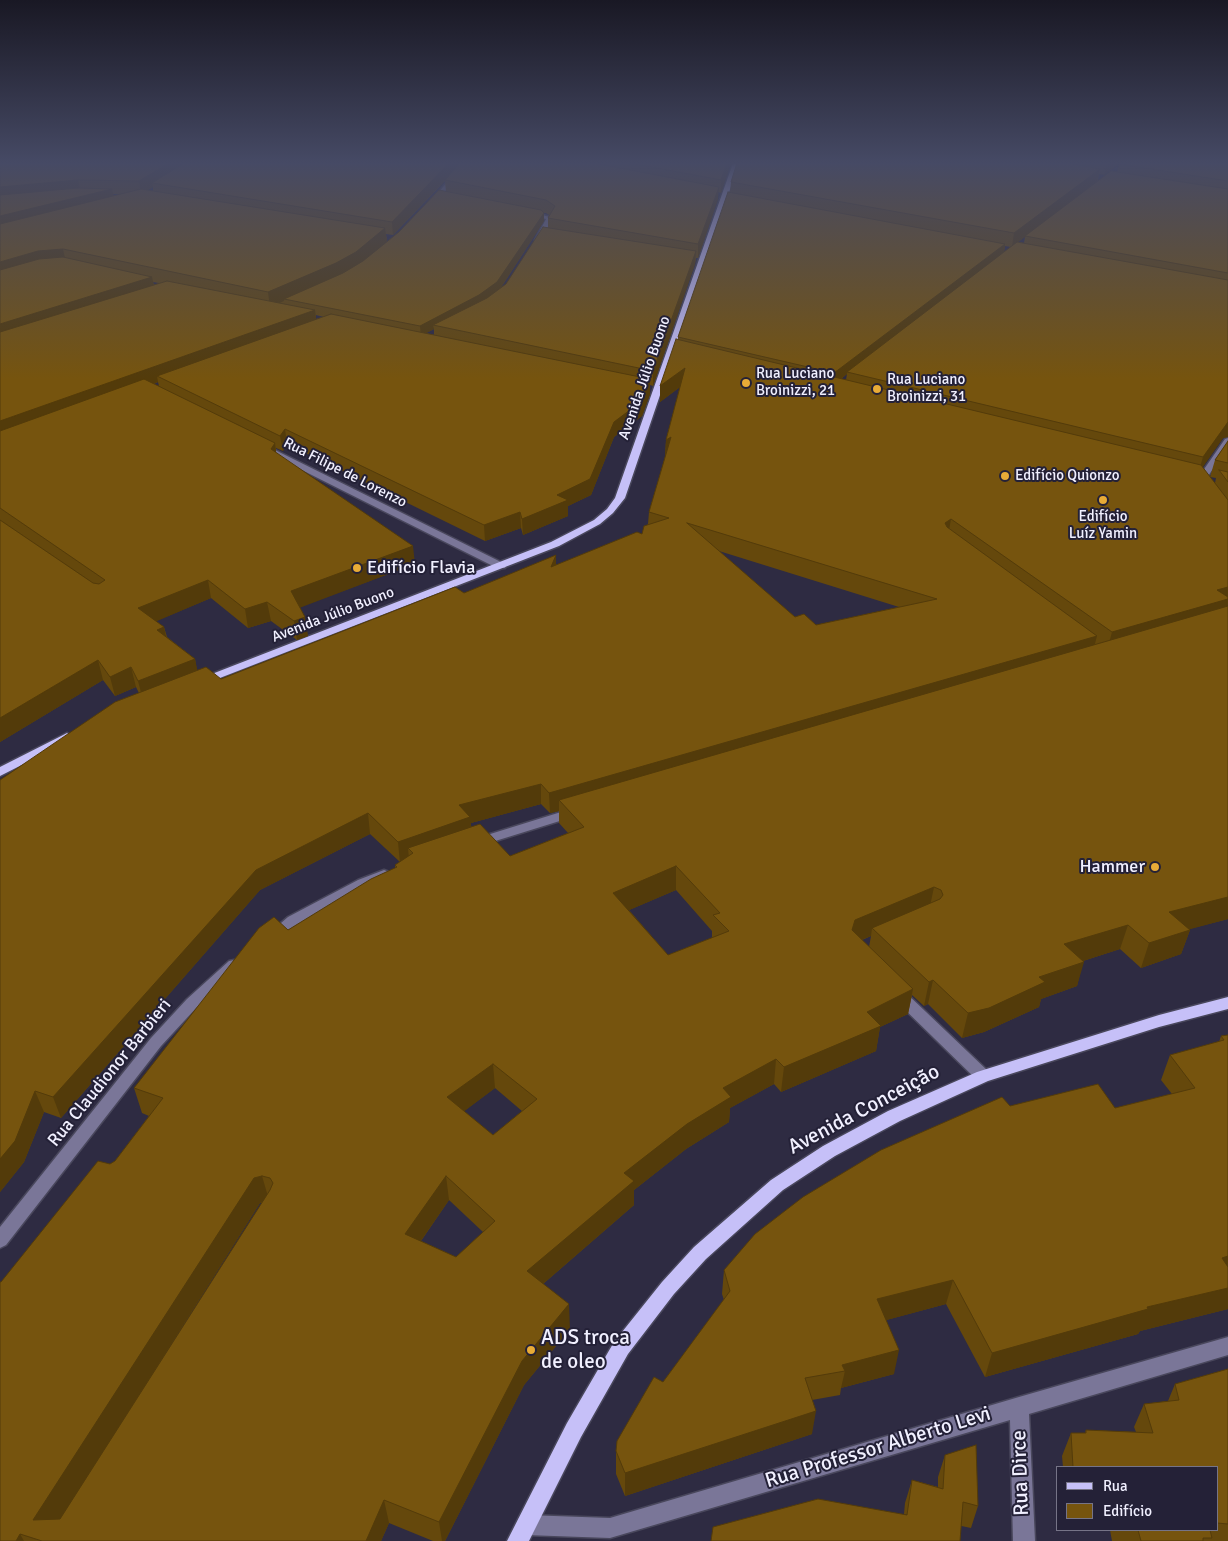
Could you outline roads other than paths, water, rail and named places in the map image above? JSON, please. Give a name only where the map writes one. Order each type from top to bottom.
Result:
[{"type":"main road","name":"Avenida Júlio Buono","points":[[192,686],[501,566],[563,540],[597,522],[610,511],[620,498],[651,390],[670,350],[711,235]]},
{"type":"main road","points":[[0,772],[73,735]]},
{"type":"main road","name":"Avenida Conceição","points":[[522,1533],[574,1430],[621,1348],[668,1288],[700,1254],[777,1185],[829,1151],[894,1116],[982,1076],[1055,1052],[1228,1002]]},
{"type":"street","points":[[532,250],[542,235],[551,236]]},
{"type":"street","points":[[692,259],[702,261]]},
{"type":"street","points":[[670,350],[684,353]]},
{"type":"street","points":[[1203,482],[1228,441]]},
{"type":"street","name":"Rua Filipe de Lorenzo","points":[[255,443],[501,566]]},
{"type":"street","points":[[466,846],[585,809]]},
{"type":"street","points":[[262,944],[293,921],[363,883],[397,870]]},
{"type":"street","name":"Rua Claudionor Barbieri","points":[[0,1240],[156,1042],[192,1002],[247,956]]},
{"type":"street","points":[[892,988],[982,1076]]},
{"type":"street","name":"Rua Professor Alberto Levi","points":[[522,1533],[610,1528],[1018,1406],[1228,1346]]},
{"type":"street","name":"Rua Dirce","points":[[1018,1406],[1024,1541]]},
{"type":"place","name":"Rua Luciano Broinizzi, 21","points":[[746,383]]},
{"type":"place","name":"Rua Luciano Broinizzi, 31","points":[[877,389]]},
{"type":"place","name":"Edifício Quionzo","points":[[1005,476]]},
{"type":"place","name":"Edifício Luíz Yamin","points":[[1103,500]]},
{"type":"place","name":"Edifício Flavia","points":[[357,568]]},
{"type":"place","name":"Hammer","points":[[1155,867]]},
{"type":"place","name":"ADS troca de oleo","points":[[531,1350]]}]
